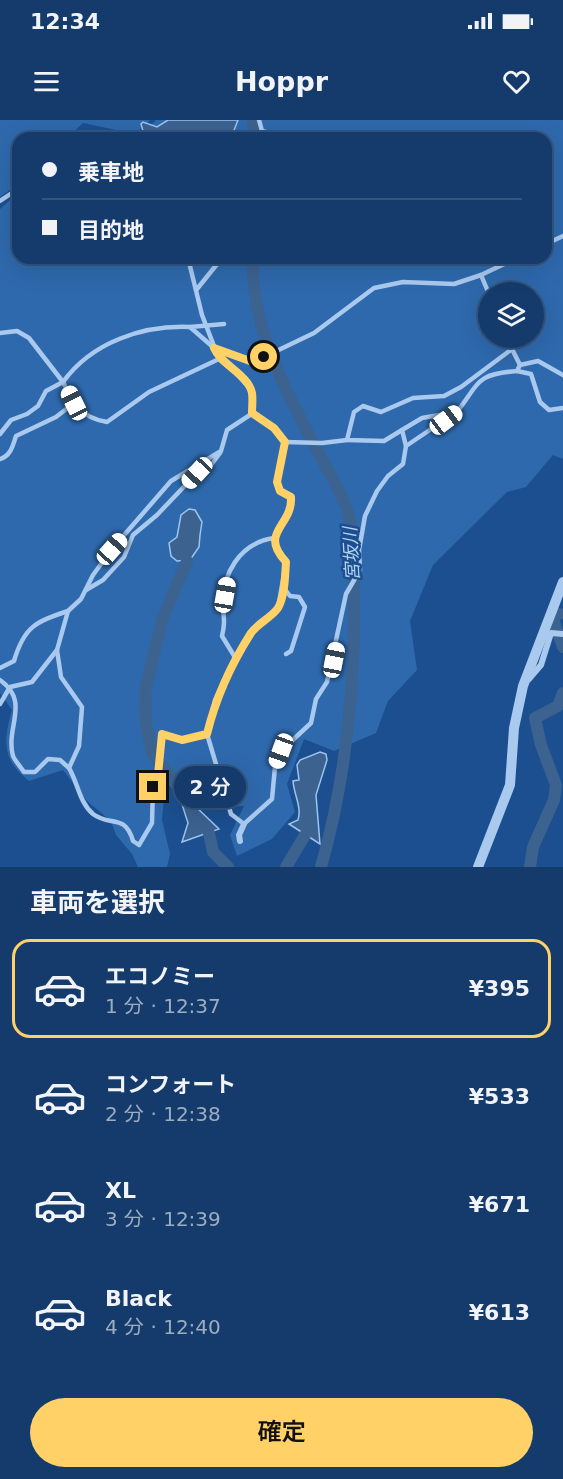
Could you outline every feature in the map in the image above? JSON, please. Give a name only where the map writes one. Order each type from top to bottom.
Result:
[{"type":"street","points":[[478,867],[510,785],[514,728],[523,686],[563,582]]},
{"type":"street","points":[[523,686],[541,665],[551,633],[563,634]]},
{"type":"street","points":[[240,841],[239,835],[244,824]]},
{"type":"lane","points":[[259,120],[262,131],[266,132]]},
{"type":"lane","points":[[190,264],[214,348],[219,359],[235,372],[252,391],[252,413]]},
{"type":"lane","points":[[197,290],[217,264]]},
{"type":"lane","points":[[190,327],[214,348],[250,361],[314,333],[374,288],[403,282],[454,284],[504,264]]},
{"type":"lane","points":[[481,275],[484,282]]},
{"type":"lane","points":[[0,435],[11,420],[27,414],[38,406],[46,391],[63,382],[72,369],[95,351],[119,339],[168,326],[224,324]]},
{"type":"lane","points":[[0,333],[17,331],[29,338],[63,382],[74,403],[92,420],[107,422],[148,392],[219,359]]},
{"type":"lane","points":[[347,440],[354,412],[363,406],[381,412],[413,398],[444,396],[461,387],[512,349],[520,365]]},
{"type":"lane","points":[[520,365],[538,361],[563,375]]},
{"type":"lane","points":[[517,371],[520,365]]},
{"type":"lane","points":[[406,446],[457,412],[476,383],[490,373],[517,371],[531,374],[540,402],[549,410],[563,408]]},
{"type":"lane","points":[[0,459],[12,449],[16,436],[56,417],[74,403]]},
{"type":"lane","points":[[285,442],[384,441],[422,418],[457,412]]},
{"type":"lane","points":[[252,413],[274,428],[285,442],[277,482],[280,491],[291,497],[292,507],[274,538],[277,552],[286,562],[284,588],[278,608],[253,630],[236,659],[215,700],[207,734],[231,814],[244,824],[272,798],[276,767],[281,751],[311,723],[316,699],[327,682],[334,660],[346,594],[360,570],[359,550],[365,516],[388,476],[403,464],[406,446],[402,430]]},
{"type":"lane","points":[[86,590],[103,580],[124,557],[134,535],[157,515],[197,473],[212,465],[221,451],[227,430],[252,413]]},
{"type":"lane","points":[[0,668],[14,661],[20,638],[34,627],[68,611],[81,599],[112,549],[171,481],[221,451]]},
{"type":"lane","points":[[236,659],[222,636],[226,621],[223,607],[229,573],[238,554],[265,540],[274,538]]},
{"type":"lane","points":[[284,588],[290,596],[299,597],[305,608],[304,618],[294,636],[291,651],[286,654]]},
{"type":"lane","points":[[0,704],[10,687],[32,682],[57,650],[68,611]]},
{"type":"lane","points":[[57,650],[62,677],[82,707],[79,746],[69,768]]},
{"type":"lane","points":[[0,680],[10,687],[17,708],[13,731],[13,756],[24,772],[35,772],[48,759],[60,760],[75,777],[82,802],[93,814],[119,821],[130,830],[133,842],[139,845],[152,823],[153,787],[158,775],[162,734],[182,740],[207,734]]},
{"type":"shaded area","points":[[0,120],[150,120],[137,132],[126,132],[83,123],[73,132],[12,132],[12,188],[0,197]]},
{"type":"shaded area","points":[[156,120],[563,120],[563,459],[553,455],[526,487],[507,492],[433,565],[410,621],[417,670],[388,701],[376,733],[334,751],[304,739],[287,784],[295,812],[272,839],[237,856],[230,835],[244,806],[226,807],[204,766],[182,774],[166,774],[162,820],[170,854],[167,867],[138,867],[132,854],[116,835],[111,821],[87,801],[63,770],[29,781],[20,773],[9,757],[7,749],[7,731],[12,710],[0,693],[0,209],[12,198],[12,264],[552,264],[552,132],[144,132]]},
{"type":"shaded area","points":[[168,120],[238,120],[233,132],[143,132],[141,124],[143,122],[157,127]]},
{"type":"shaded area","points":[[189,509],[195,510],[202,522],[199,547],[190,560],[177,561],[171,556],[169,543],[177,537],[181,515]]},
{"type":"shaded area","points":[[320,752],[326,754],[327,760],[316,795],[320,844],[289,824],[298,820],[299,815],[293,781],[299,780],[297,765],[300,760]]},
{"type":"shaded area","points":[[182,792],[187,794],[193,804],[219,829],[182,842],[188,823],[179,795]]},
{"type":"waterway","name":"宮坂川","points":[[253,120],[253,132]]},
{"type":"waterway","name":"宮坂川","points":[[253,264],[254,284],[264,335],[283,384],[342,497],[353,533],[354,631],[351,699],[343,767],[321,867]]},
{"type":"waterway","points":[[182,792],[152,753],[146,724],[145,691],[162,620],[187,561]]},
{"type":"waterway","points":[[559,614],[555,615],[554,622],[563,647]]},
{"type":"waterway","points":[[530,867],[533,847],[554,800],[556,785],[541,745],[535,718],[558,706],[563,693]]},
{"type":"waterway","points":[[209,833],[213,852],[228,867]]},
{"type":"waterway","points":[[286,867],[305,835]]},
{"type":"route","points":[[153,787],[158,775],[162,734],[182,740],[207,734],[215,700],[226,676],[253,630],[278,608],[284,588],[286,562],[277,552],[274,538],[292,507],[291,497],[280,491],[277,482],[285,442],[274,428],[252,413],[252,391],[235,372],[219,359],[214,348],[250,361],[264,357]]}]
